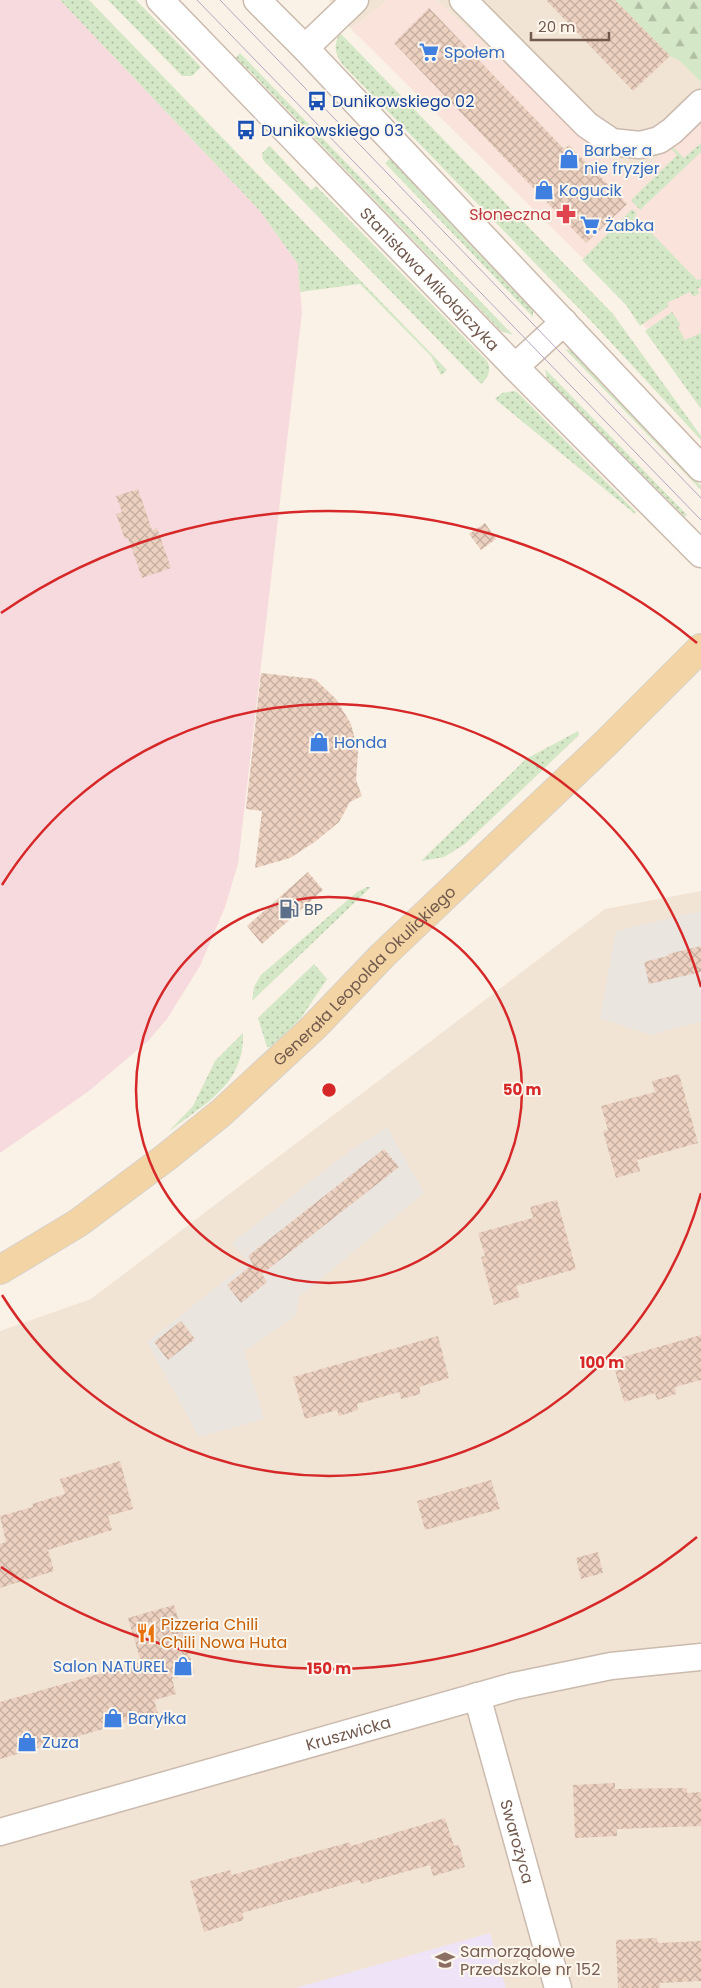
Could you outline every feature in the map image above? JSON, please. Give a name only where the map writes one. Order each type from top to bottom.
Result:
[{"type":"main road","name":"Generała Leopolda Okulickiego","points":[[0,1270],[78,1223],[166,1158],[221,1113],[314,1027],[383,955],[600,749],[701,648]]},
{"type":"street","name":"Stanisława Mikołajczyka","points":[[160,0],[515,367],[701,554]]},
{"type":"street","points":[[257,0],[701,468]]},
{"type":"street","points":[[304,48],[355,0]]},
{"type":"street","points":[[463,0],[587,125],[612,142],[640,146],[659,140],[672,131],[701,103]]},
{"type":"street","points":[[515,367],[564,322]]},
{"type":"street","name":"Kruszwicka","points":[[0,1832],[477,1696],[562,1675],[601,1668],[701,1657]]},
{"type":"street","name":"Swarożyca","points":[[477,1696],[558,1988]]},
{"type":"shaded area","points":[[0,0],[60,0],[260,211],[298,264],[302,312],[238,864],[225,907],[200,966],[167,1019],[148,1041],[89,1091],[0,1153]]},
{"type":"shaded area","points":[[329,0],[388,0],[351,29]]},
{"type":"shaded area","points":[[388,0],[436,0],[630,178],[701,124],[701,394],[611,286],[351,29]]},
{"type":"shaded area","points":[[436,0],[701,0],[701,124],[630,178]]},
{"type":"shaded area","points":[[701,891],[701,1988],[0,1988],[0,1331],[91,1299],[605,909]]},
{"type":"shaded area","points":[[701,911],[701,1021],[651,1035],[600,1018],[616,931]]},
{"type":"shaded area","points":[[387,1127],[424,1193],[298,1298],[296,1315],[244,1352],[264,1419],[199,1437],[147,1342],[248,1262],[232,1243],[351,1150]]},
{"type":"shaded area","name":"Samorządowe Przedszkole nr 152","points":[[490,1933],[506,1988],[295,1988]]},
{"type":"green space","points":[[60,0],[89,0],[447,370],[441,375],[431,356],[360,284],[300,292],[298,264],[260,211]]},
{"type":"green space","points":[[108,0],[136,0],[201,67],[192,76],[182,76]]},
{"type":"green space","points":[[615,0],[701,0],[701,82],[680,61],[670,56]]},
{"type":"green space","points":[[340,33],[613,314],[701,436],[701,440],[592,322],[343,65],[336,50],[336,42]]},
{"type":"green space","points":[[240,53],[513,335],[501,331],[250,71],[235,59]]},
{"type":"green space","points":[[701,143],[701,152],[640,210],[631,200],[677,155],[669,147],[671,145],[684,158]]},
{"type":"green space","points":[[270,146],[311,190],[316,186],[487,361],[488,374],[481,384],[263,160],[262,153]]},
{"type":"green space","points":[[391,158],[533,307],[533,317],[385,163]]},
{"type":"green space","points":[[632,209],[637,213],[635,216],[697,280],[701,279],[701,287],[697,289],[700,293],[693,297],[690,292],[667,303],[669,306],[640,326],[626,305],[582,260]]},
{"type":"green space","points":[[672,312],[681,325],[678,327],[685,340],[701,333],[701,409],[645,331]]},
{"type":"green space","points":[[565,349],[581,355],[701,486],[701,490]]},
{"type":"green space","points":[[545,369],[687,515],[685,517],[554,387],[547,378]]},
{"type":"green space","points":[[514,391],[636,512],[635,514],[495,399],[502,393]]},
{"type":"green space","points":[[578,731],[579,735],[465,844],[444,857],[421,861],[526,759]]},
{"type":"green space","points":[[371,887],[252,1001],[254,987],[261,975],[357,892]]},
{"type":"green space","points":[[314,964],[327,979],[301,1018],[271,1047],[267,1047],[258,1018]]},
{"type":"green space","points":[[243,1033],[242,1051],[230,1080],[220,1092],[167,1133],[193,1106],[215,1061]]},
{"type":"building","points":[[546,0],[615,0],[670,56],[633,91]]},
{"type":"building","points":[[429,8],[564,149],[569,145],[627,204],[586,243],[394,43]]},
{"type":"building","points":[[138,489],[152,530],[157,528],[171,568],[142,578],[128,538],[125,539],[116,514],[122,512],[116,496]]},
{"type":"building","points":[[485,523],[496,539],[481,550],[469,534]]},
{"type":"building","points":[[261,673],[315,679],[336,699],[351,724],[358,752],[356,780],[362,796],[350,802],[339,822],[316,841],[290,858],[255,868],[262,811],[246,809]]},
{"type":"building","points":[[308,872],[323,890],[262,944],[247,926]]},
{"type":"building","points":[[701,946],[701,972],[649,984],[644,962]]},
{"type":"building","points":[[679,1074],[698,1143],[637,1160],[640,1171],[616,1178],[603,1131],[608,1130],[601,1106],[655,1092],[652,1081]]},
{"type":"building","points":[[384,1149],[399,1167],[262,1274],[267,1282],[241,1303],[227,1285],[253,1264],[248,1256]]},
{"type":"building","points":[[557,1200],[576,1269],[516,1286],[520,1297],[494,1305],[481,1257],[485,1256],[478,1233],[533,1218],[530,1207]]},
{"type":"building","points":[[181,1321],[195,1339],[168,1360],[154,1342]]},
{"type":"building","points":[[701,1335],[701,1380],[675,1387],[676,1394],[657,1400],[655,1393],[624,1402],[612,1360]]},
{"type":"building","points":[[438,1336],[449,1378],[419,1387],[421,1394],[401,1399],[399,1392],[357,1404],[358,1410],[339,1416],[337,1410],[305,1419],[293,1377]]},
{"type":"building","points":[[120,1461],[133,1509],[108,1516],[112,1530],[48,1550],[54,1571],[0,1588],[0,1544],[6,1542],[0,1516],[33,1507],[32,1504],[65,1494],[60,1479]]},
{"type":"building","points":[[491,1480],[500,1509],[425,1530],[417,1501]]},
{"type":"building","points":[[598,1552],[603,1573],[581,1579],[576,1558]]},
{"type":"building","points":[[174,1605],[195,1673],[172,1679],[176,1694],[154,1700],[158,1713],[0,1759],[0,1702],[141,1662],[128,1618]]},
{"type":"building","points":[[615,1783],[615,1789],[687,1788],[687,1793],[701,1792],[701,1826],[617,1829],[617,1836],[575,1838],[573,1785]]},
{"type":"building","points":[[445,1818],[454,1846],[459,1845],[465,1867],[433,1876],[430,1865],[361,1884],[360,1880],[242,1913],[244,1920],[204,1932],[190,1881],[230,1870],[232,1875],[350,1842],[351,1846]]},
{"type":"building","points":[[657,1938],[658,1943],[701,1941],[701,1981],[660,1983],[660,1988],[618,1988],[616,1940]]},
{"type":"tram line","points":[[197,0],[701,520]]},
{"type":"tram line","points":[[220,0],[701,498]]},
{"type":"place","name":"Społem","points":[[429,52]]},
{"type":"place","name":"Dunikowskiego 02","points":[[317,101]]},
{"type":"place","name":"Dunikowskiego 03","points":[[246,130]]},
{"type":"place","name":"Barber a nie fryzjer","points":[[569,159]]},
{"type":"place","name":"Kogucik","points":[[544,190]]},
{"type":"place","name":"Słoneczna","points":[[566,214]]},
{"type":"place","name":"Żabka","points":[[590,225]]},
{"type":"place","name":"Honda","points":[[319,742]]},
{"type":"place","name":"BP","points":[[289,909]]},
{"type":"place","name":"Pizzeria Chili Chili Nowa Huta","points":[[146,1633]]},
{"type":"place","name":"Salon NATUREL","points":[[183,1666]]},
{"type":"place","name":"Baryłka","points":[[113,1718]]},
{"type":"place","name":"Zuza","points":[[27,1742]]},
{"type":"place","name":"Samorządowe Przedszkole nr 152","points":[[445,1960]]}]
